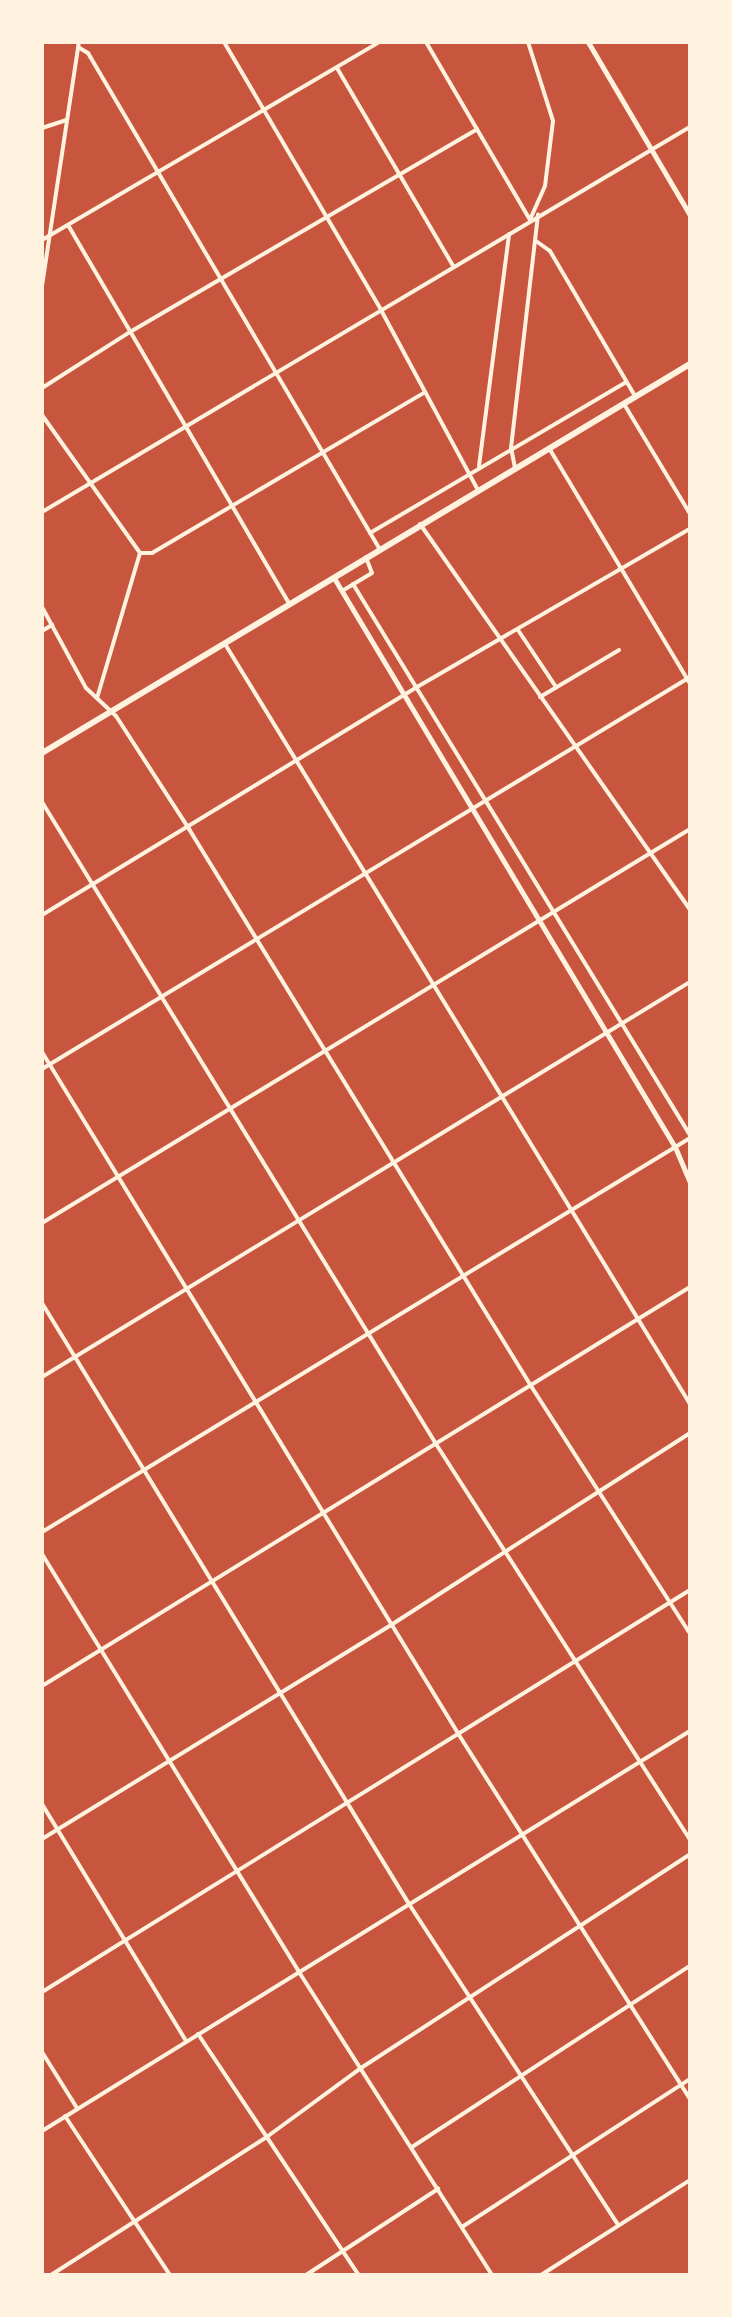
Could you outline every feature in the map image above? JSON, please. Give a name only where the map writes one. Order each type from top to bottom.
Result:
[{"type":"main road","points":[[588,42],[690,215]]},
{"type":"main road","points":[[42,753],[690,364]]},
{"type":"main road","points":[[333,577],[675,1147],[690,1183]]},
{"type":"street","points":[[224,42],[381,310],[478,490]]},
{"type":"street","points":[[42,240],[337,68],[369,45],[380,42]]},
{"type":"street","points":[[426,42],[530,220]]},
{"type":"street","points":[[528,42],[553,121],[545,186],[530,220]]},
{"type":"street","points":[[42,286],[79,44]]},
{"type":"street","points":[[79,44],[88,53],[379,548]]},
{"type":"street","points":[[337,68],[453,266]]},
{"type":"street","points":[[42,128],[66,120]]},
{"type":"street","points":[[42,512],[690,127]]},
{"type":"street","points":[[42,388],[130,332],[477,129]]},
{"type":"street","points":[[515,468],[511,448],[538,215]]},
{"type":"street","points":[[68,225],[289,603]]},
{"type":"street","points":[[479,467],[509,234]]},
{"type":"street","points":[[536,241],[550,251],[635,397]]},
{"type":"street","points":[[370,533],[626,382]]},
{"type":"street","points":[[140,553],[152,553],[426,392]]},
{"type":"street","points":[[624,404],[690,514]]},
{"type":"street","points":[[42,415],[140,553]]},
{"type":"street","points":[[42,1069],[574,745],[689,680],[549,448]]},
{"type":"street","points":[[420,524],[690,909]]},
{"type":"street","points":[[42,915],[189,829],[417,687],[690,529]]},
{"type":"street","points":[[96,699],[140,553]]},
{"type":"street","points":[[342,591],[372,573],[366,557]]},
{"type":"street","points":[[42,1532],[690,1136],[353,584]]},
{"type":"street","points":[[42,607],[86,688],[116,716],[189,829],[396,1160],[531,1386],[690,1634]]},
{"type":"street","points":[[42,631],[52,625]]},
{"type":"street","points":[[518,630],[556,687]]},
{"type":"street","points":[[224,642],[635,1320],[690,1404]]},
{"type":"street","points":[[540,697],[619,650]]},
{"type":"street","points":[[42,802],[504,1553],[690,1839]]},
{"type":"street","points":[[42,1223],[690,829]]},
{"type":"street","points":[[42,1377],[690,982]]},
{"type":"street","points":[[42,1052],[459,1735],[690,2099]]},
{"type":"street","points":[[42,1686],[690,1287]]},
{"type":"street","points":[[42,1303],[409,1904],[618,2225]]},
{"type":"street","points":[[42,1839],[391,1625],[690,1433]]},
{"type":"street","points":[[42,1554],[299,1972],[492,2275]]},
{"type":"street","points":[[42,1992],[690,1590]]},
{"type":"street","points":[[42,2131],[690,1731]]},
{"type":"street","points":[[42,1804],[186,2041]]},
{"type":"street","points":[[51,2275],[268,2136],[361,2068],[690,1854]]},
{"type":"street","points":[[412,2147],[690,1966]]},
{"type":"street","points":[[198,2034],[359,2275]]},
{"type":"street","points":[[42,2052],[77,2108]]},
{"type":"street","points":[[462,2227],[690,2079]]},
{"type":"street","points":[[65,2116],[170,2275]]},
{"type":"street","points":[[541,2275],[690,2180]]},
{"type":"street","points":[[306,2275],[438,2189]]}]
